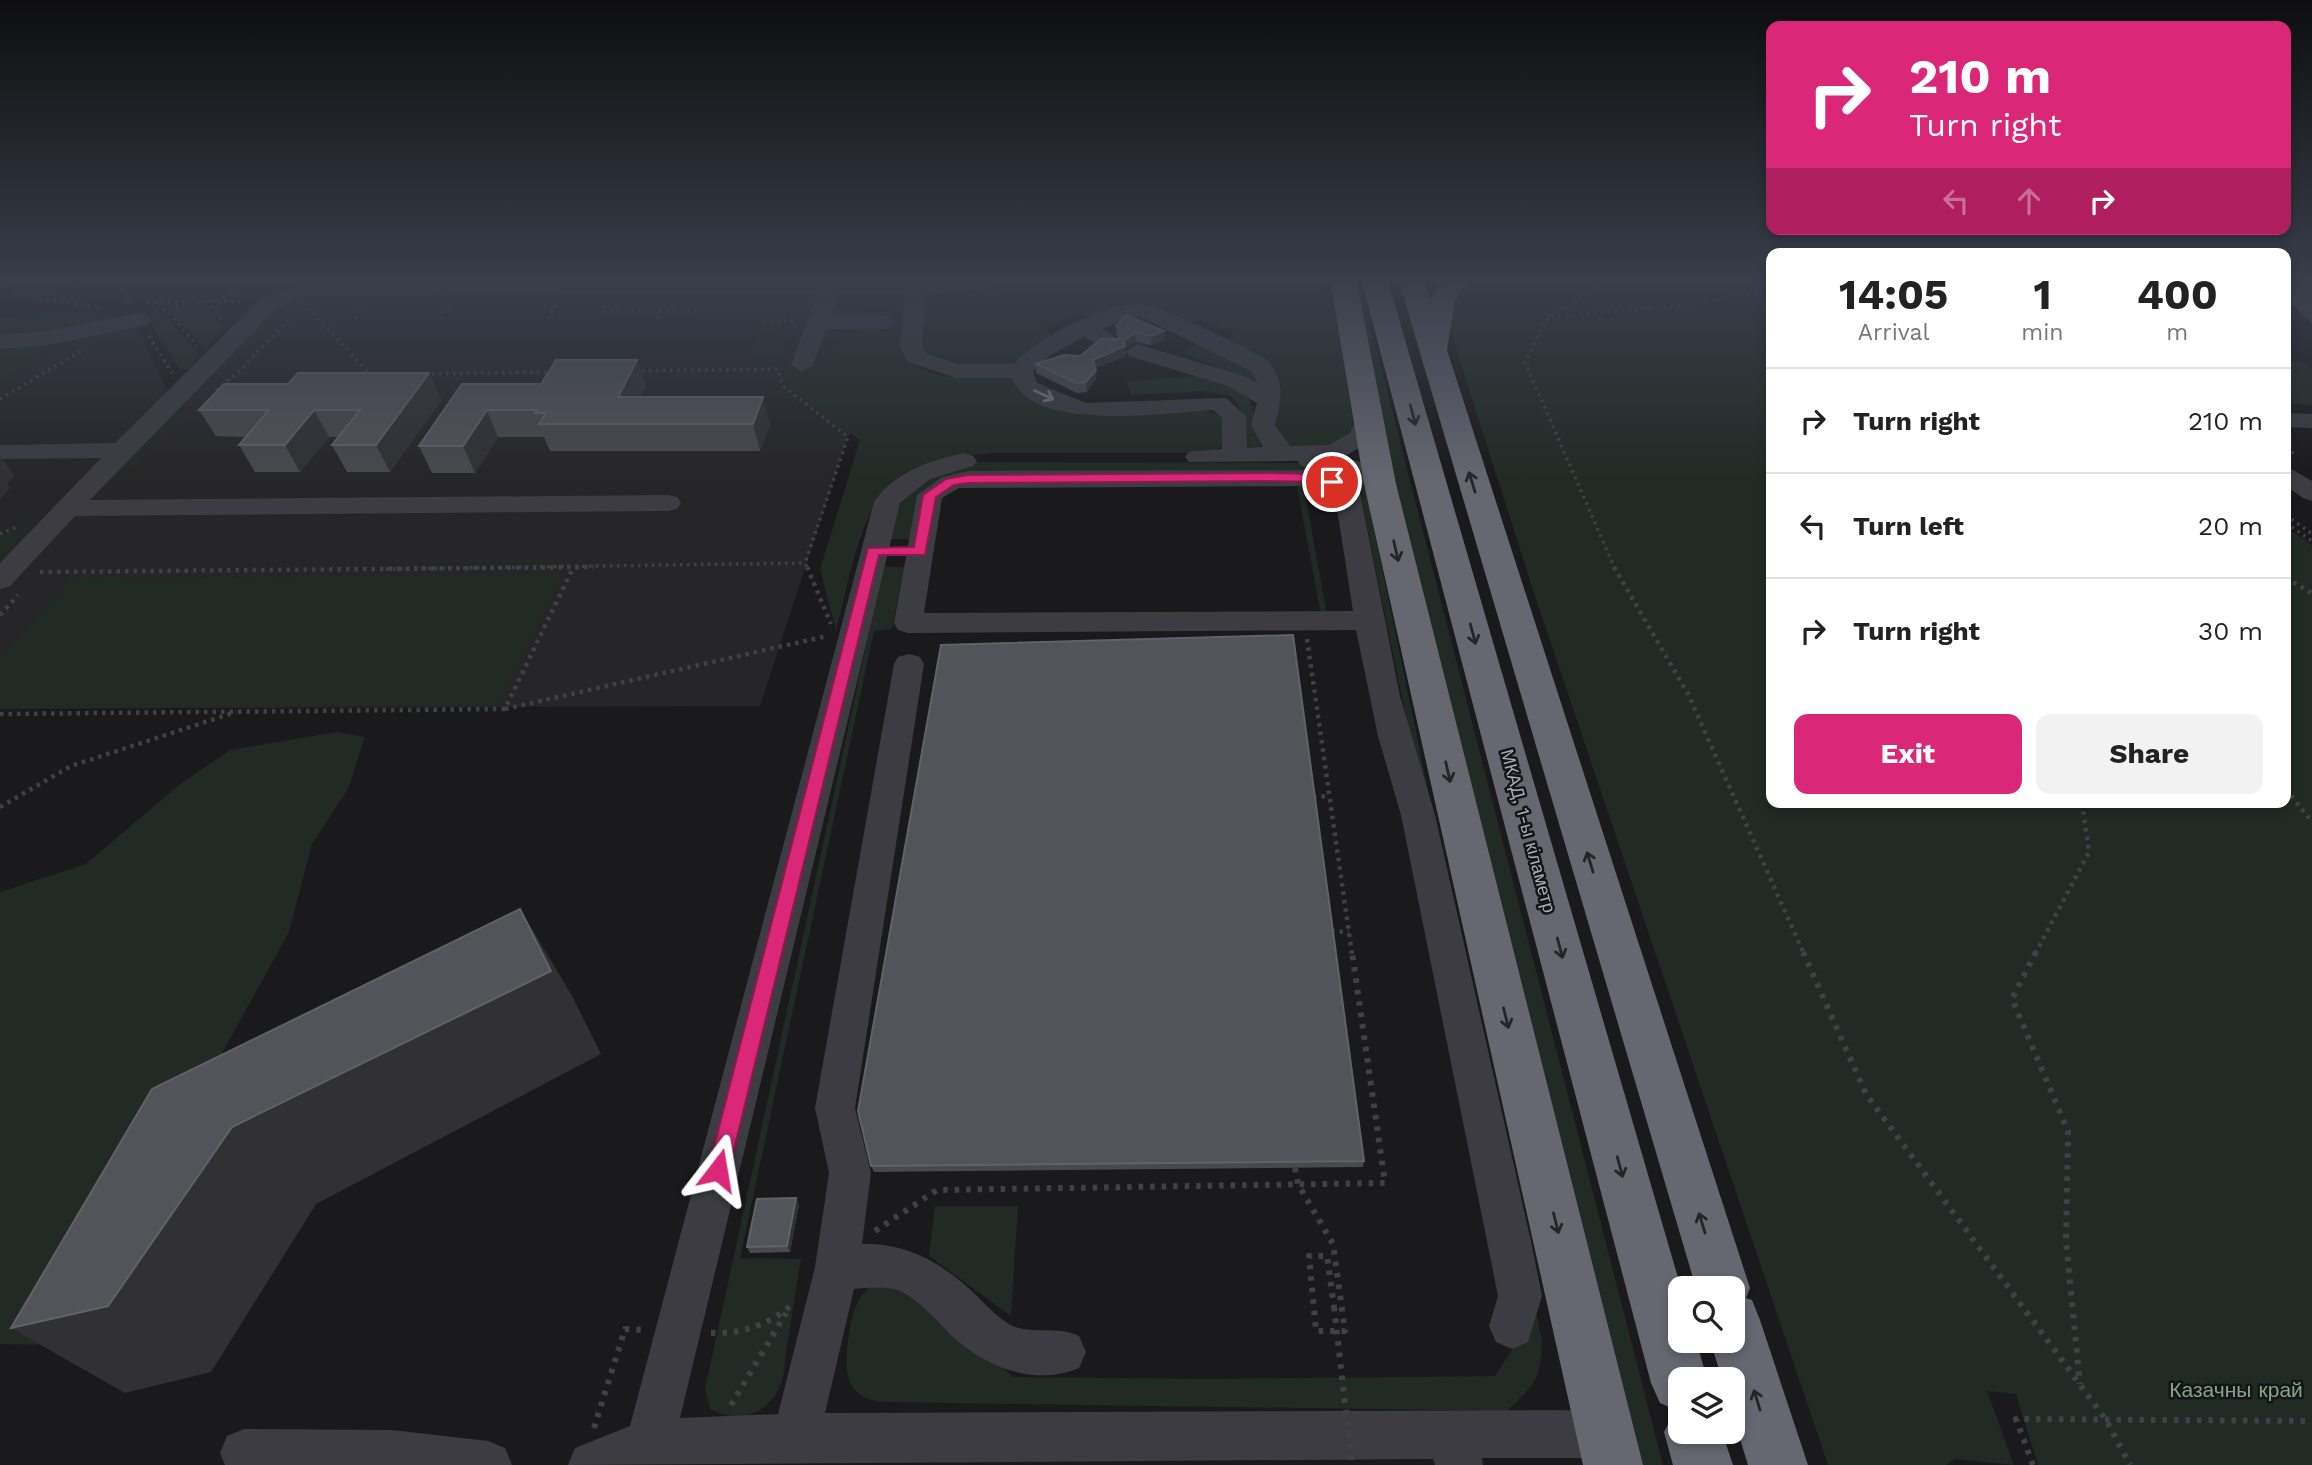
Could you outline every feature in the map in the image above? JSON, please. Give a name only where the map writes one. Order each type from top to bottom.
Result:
[{"type":"highway","points":[[1353,346],[1380,484],[1610,1450]]},
{"type":"highway","name":"МКАД, 1-ы кіламетр","points":[[1393,346],[1676,1367]]},
{"type":"highway","points":[[1429,346],[1719,1276]]},
{"type":"highway","points":[[1433,360],[1435,346]]},
{"type":"highway","points":[[1742,1353],[1778,1465]]},
{"type":"highway","points":[[1697,1444],[1703,1465]]},
{"type":"street","points":[[0,580],[122,450],[226,346]]},
{"type":"street","points":[[802,365],[809,346]]},
{"type":"street","points":[[912,346],[916,357],[956,371],[1021,371],[1049,346]]},
{"type":"street","points":[[1221,346],[1255,362],[1265,370],[1270,380],[1263,425],[1272,443],[1283,453]]},
{"type":"street","points":[[1137,351],[1236,381],[1269,400]]},
{"type":"street","points":[[1021,371],[1027,387],[1069,407],[1086,410],[1219,403],[1234,416],[1235,456]]},
{"type":"street","points":[[2291,420],[2312,421]]},
{"type":"street","points":[[647,1454],[887,502],[899,486],[914,477],[951,464],[997,457],[1235,456],[1248,453],[1334,452],[1360,437],[1367,421]]},
{"type":"street","points":[[0,452],[122,450]]},
{"type":"street","points":[[1235,456],[1248,461],[1335,463],[1363,472],[1380,484]]},
{"type":"street","points":[[1368,620],[908,623],[930,495],[951,482],[982,479],[1315,478],[1332,482],[1347,493],[1368,620],[1399,761],[1418,815],[1520,1296],[1513,1326]]},
{"type":"street","points":[[2291,478],[2312,493]]},
{"type":"street","points":[[66,508],[668,503]]},
{"type":"street","points":[[873,551],[920,552]]},
{"type":"street","points":[[792,1451],[840,1249],[850,1172],[835,1108],[909,664]]},
{"type":"street","points":[[840,1249],[919,1278],[989,1335],[1011,1349],[1063,1352]]},
{"type":"street","points":[[591,1453],[647,1454],[710,1441],[792,1451],[1610,1450]]},
{"type":"street","points":[[244,1453],[488,1465]]},
{"type":"path","points":[[156,346],[173,374],[180,374]]},
{"type":"path","points":[[198,346],[205,354]]},
{"type":"path","points":[[342,346],[369,375],[383,375]]},
{"type":"path","points":[[1533,346],[1525,362],[1606,555],[1688,694],[1866,1094],[2106,1420],[2130,1465]]},
{"type":"path","points":[[0,399],[82,351]]},
{"type":"path","points":[[0,714],[505,709],[835,634],[805,563],[848,437],[783,386],[778,369],[633,371]]},
{"type":"path","points":[[424,374],[563,372]]},
{"type":"path","points":[[2291,519],[2312,534]]},
{"type":"path","points":[[2291,526],[2312,541]]},
{"type":"path","points":[[40,572],[573,568],[805,563]]},
{"type":"path","points":[[505,709],[573,568]]},
{"type":"path","points":[[2291,581],[2312,593]]},
{"type":"path","points":[[840,1249],[880,1231],[937,1190],[1385,1183],[1306,633]]},
{"type":"path","points":[[0,807],[71,766],[240,711]]},
{"type":"path","points":[[2291,795],[2312,822]]},
{"type":"path","points":[[1313,797],[1329,796]]},
{"type":"path","points":[[2081,1385],[2066,1241],[2068,1131],[2012,999],[2089,852],[2083,808]]},
{"type":"path","points":[[1331,931],[1349,932]]},
{"type":"path","points":[[1296,1168],[1298,1184],[1333,1244],[1345,1331],[1316,1331],[1309,1256],[1327,1256],[1334,1307],[1352,1465]]},
{"type":"path","points":[[710,1441],[800,1293]]},
{"type":"path","points":[[591,1453],[625,1329],[730,1335],[786,1312]]},
{"type":"path","points":[[2033,1465],[2016,1419],[2312,1422]]},
{"type":"shaded area","points":[[51,346],[146,346],[172,400],[226,346],[899,346],[848,437],[760,706],[0,709],[0,386]]},
{"type":"green space","points":[[0,346],[51,346],[0,386]]},
{"type":"green space","points":[[165,346],[192,346],[200,355],[188,369],[180,369]]},
{"type":"green space","points":[[234,346],[253,346],[230,370],[212,370]]},
{"type":"green space","points":[[753,346],[785,346],[777,366],[745,366]]},
{"type":"green space","points":[[837,346],[907,346],[908,361],[920,368],[960,378],[1016,377],[1017,388],[1039,402],[1062,411],[1109,416],[1208,411],[1224,418],[1223,446],[1209,453],[992,453],[938,461],[907,472],[891,484],[867,520],[836,631],[820,569],[860,440],[787,386],[784,381],[786,369],[831,365]]},
{"type":"green space","points":[[923,346],[1038,346],[1015,367],[953,365],[931,358],[923,351]]},
{"type":"green space","points":[[1191,346],[1204,346],[1259,371],[1258,386],[1182,352]]},
{"type":"green space","points":[[1234,346],[1342,346],[1354,430],[1344,445],[1291,451],[1270,434],[1276,413],[1279,384],[1270,366]]},
{"type":"green space","points":[[1362,346],[1376,346],[1663,1465],[1622,1465]]},
{"type":"green space","name":"Казачны край","points":[[1455,346],[1766,346],[1766,808],[2291,808],[2291,530],[2312,545],[2312,1465],[2038,1465],[2016,1394],[1987,1391],[2014,1465],[1955,1459],[1946,1465],[1828,1465],[1532,587]]},
{"type":"green space","points":[[2291,361],[2304,362],[2312,370],[2312,405],[2291,403]]},
{"type":"green space","points":[[1205,376],[1234,386],[1246,395],[1253,408],[1260,450],[1249,450],[1245,446],[1244,417],[1233,397],[1208,391],[1131,395],[1126,381]]},
{"type":"green space","points":[[188,410],[133,468],[101,483],[162,419]]},
{"type":"green space","points":[[969,462],[1316,463],[1348,467],[1363,476],[1542,1341],[1540,1365],[1535,1380],[1507,1411],[880,1402],[858,1393],[852,1385],[847,1367],[851,1321],[864,1292],[880,1284],[904,1290],[1014,1377],[1209,1379],[1495,1376],[1530,1322],[1356,473],[959,474],[936,484],[923,496],[913,539],[889,539],[900,506],[913,485],[935,472]]},
{"type":"green space","points":[[1296,481],[1325,481],[1343,498],[1306,499],[1327,615],[1321,615]]},
{"type":"green space","points":[[36,522],[0,559],[0,535]]},
{"type":"green space","points":[[883,567],[904,567],[892,629],[874,631],[740,1258],[801,1259],[783,1375],[776,1394],[769,1403],[751,1414],[731,1416],[710,1409],[705,1389]]},
{"type":"green space","points":[[564,574],[499,705],[0,709],[0,658],[71,578]]},
{"type":"green space","points":[[337,732],[365,737],[348,789],[312,844],[289,932],[77,1316],[37,1345],[0,1344],[0,892],[86,864],[180,784],[230,750]]},
{"type":"green space","points":[[935,1206],[1018,1206],[1011,1316],[929,1256]]},
{"type":"building","points":[[1092,346],[1124,346],[1093,360],[1096,370],[1086,382],[1076,383],[1036,364],[1064,355],[1080,356]]},
{"type":"building","points":[[556,360],[637,360],[618,397],[763,397],[753,424],[539,424],[546,413],[535,413],[537,410],[487,410],[463,446],[419,446],[462,384],[541,384]]},
{"type":"building","points":[[298,373],[429,373],[376,445],[332,445],[360,410],[314,410],[285,445],[239,445],[269,410],[199,410],[224,384],[288,384]]},
{"type":"building","points":[[1293,635],[1364,1161],[871,1166],[858,1111],[941,645]]},
{"type":"building","points":[[520,909],[551,971],[232,1127],[108,1306],[11,1328],[152,1089]]},
{"type":"building","points":[[796,1198],[787,1246],[747,1247],[757,1199]]},
{"type":"route","points":[[718,1170],[873,551],[920,552],[930,495],[951,482],[968,479],[1270,477],[1315,478],[1332,482]]}]
